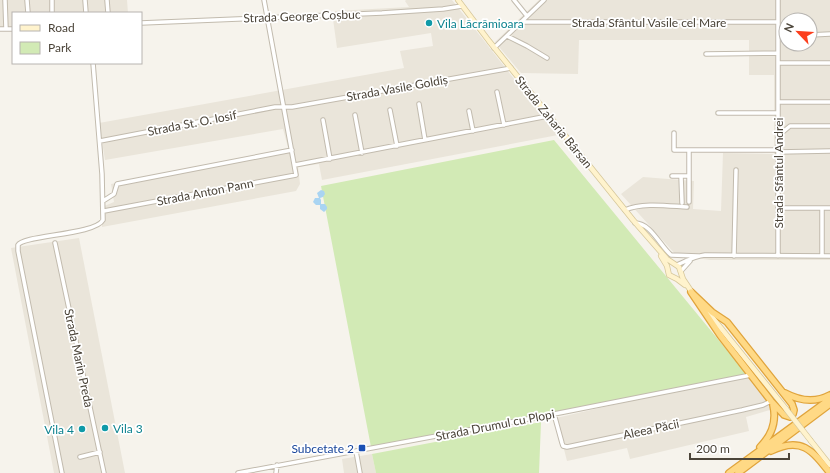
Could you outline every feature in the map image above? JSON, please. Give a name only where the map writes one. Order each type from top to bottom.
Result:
[{"type":"highway","points":[[689,290],[712,312],[727,322],[794,407],[790,416],[784,415],[772,402],[720,335],[689,290]]},
{"type":"highway","points":[[783,392],[797,399],[807,401],[820,399],[830,395]]},
{"type":"highway","points":[[729,473],[830,399]]},
{"type":"highway","points":[[753,454],[766,440],[773,427],[775,416],[772,402]]},
{"type":"highway","points":[[738,473],[830,404]]},
{"type":"highway","points":[[760,457],[786,445],[801,446],[809,450],[817,457],[830,473]]},
{"type":"main road","name":"Strada Zaharia Bârsan","points":[[458,0],[548,116],[635,223],[652,241]]},
{"type":"main road","points":[[652,241],[667,259],[679,267],[689,290]]},
{"type":"main road","points":[[652,241],[664,259],[669,275],[674,277],[689,290],[830,465]]},
{"type":"main road","points":[[668,269],[671,265],[675,264]]},
{"type":"main road","points":[[674,277],[678,276],[681,272]]},
{"type":"street","points":[[5,0],[6,29]]},
{"type":"street","points":[[27,0],[28,12]]},
{"type":"street","points":[[52,0],[52,12]]},
{"type":"street","points":[[85,0],[86,12]]},
{"type":"street","points":[[107,0],[108,12]]},
{"type":"street","points":[[264,0],[294,166],[548,116]]},
{"type":"street","points":[[514,0],[527,16]]},
{"type":"street","points":[[494,48],[544,0]]},
{"type":"street","name":"Strada Sfântul Andrei","points":[[778,0],[778,12]]},
{"type":"street","name":"Strada George Coșbuc","points":[[142,23],[414,11],[462,6]]},
{"type":"street","name":"Strada Sfântul Vasile cel Mare","points":[[521,22],[778,22]]},
{"type":"street","points":[[0,29],[12,29]]},
{"type":"street","points":[[818,34],[830,34]]},
{"type":"street","points":[[507,36],[547,58]]},
{"type":"street","points":[[706,54],[778,53]]},
{"type":"street","name":"Strada Sfântul Andrei","points":[[778,53],[778,256]]},
{"type":"street","points":[[778,64],[830,63]]},
{"type":"street","points":[[62,473],[18,245],[19,243],[27,240],[97,226],[103,220],[104,211],[100,141],[93,64]]},
{"type":"street","name":"Strada Vasile Goldiș","points":[[284,107],[292,107],[511,68]]},
{"type":"street","points":[[497,92],[504,125]]},
{"type":"street","points":[[778,102],[830,102]]},
{"type":"street","points":[[419,104],[425,140]]},
{"type":"street","name":"Strada St. O. Iosif","points":[[100,141],[284,107]]},
{"type":"street","points":[[390,110],[397,146]]},
{"type":"street","points":[[469,111],[473,131]]},
{"type":"street","points":[[718,113],[778,113]]},
{"type":"street","points":[[355,115],[362,153]]},
{"type":"street","points":[[322,120],[330,159]]},
{"type":"street","points":[[778,136],[790,126],[830,126]]},
{"type":"street","points":[[674,133],[674,150],[830,151]]},
{"type":"street","name":"Strada Anton Pann","points":[[103,200],[114,194],[117,184],[292,150]]},
{"type":"street","points":[[689,202],[690,150]]},
{"type":"street","name":"Strada Anton Pann","points":[[104,211],[296,175],[294,166]]},
{"type":"street","points":[[734,256],[736,170]]},
{"type":"street","points":[[672,176],[689,176]]},
{"type":"street","points":[[681,176],[682,203]]},
{"type":"street","points":[[625,210],[635,206],[687,207]]},
{"type":"street","points":[[778,208],[830,208]]},
{"type":"street","points":[[822,208],[822,256]]},
{"type":"street","points":[[635,223],[641,223],[647,228],[671,255],[830,256]]},
{"type":"street","name":"Strada Marin Preda","points":[[55,243],[104,473]]},
{"type":"street","points":[[675,264],[699,256]]},
{"type":"street","points":[[681,272],[690,260]]},
{"type":"street","name":"Strada Drumul cu Plopi","points":[[238,473],[554,414],[752,375]]},
{"type":"street","name":"Aleea Păcii","points":[[554,414],[563,446],[567,446],[742,410],[772,402]]},
{"type":"street","points":[[356,451],[360,473]]},
{"type":"street","points":[[80,457],[100,452]]},
{"type":"street","points":[[276,473],[277,465]]},
{"type":"shaded area","points":[[0,0],[127,0],[128,12],[12,12],[12,30],[0,30]]},
{"type":"shaded area","points":[[452,0],[558,135],[322,180],[319,164],[298,167],[300,184],[296,191],[102,227],[102,207],[114,202],[111,184],[289,151],[283,129],[105,160],[99,123],[404,68],[400,51],[433,46],[431,33],[337,48],[333,19],[335,11],[409,7],[405,1]]},
{"type":"shaded area","points":[[539,0],[830,0],[830,260],[710,260],[676,255],[621,194],[643,177],[694,181],[693,209],[721,211],[723,153],[774,154],[774,75],[749,75],[749,40],[579,40],[578,74],[521,73],[495,42]]},
{"type":"shaded area","points":[[79,238],[125,473],[54,473],[11,248]]},
{"type":"shaded area","points":[[748,374],[771,407],[770,410],[746,417],[749,431],[630,459],[627,448],[567,461],[556,418]]},
{"type":"shaded area","points":[[372,454],[376,473],[344,473],[342,459]]},
{"type":"green space","points":[[554,140],[749,377],[371,447],[321,186]]},
{"type":"green space","points":[[541,422],[539,473],[376,473],[372,454]]},
{"type":"water","points":[[321,190],[324,191],[325,194],[320,198],[321,204],[325,204],[327,207],[324,212],[320,209],[320,205],[316,205],[313,202],[315,198],[319,198],[317,193]]},
{"type":"place","name":"Vila Lăcrămioara","points":[[429,23]]},
{"type":"place","name":"Vila 3","points":[[105,428]]},
{"type":"place","name":"Vila 4","points":[[82,429]]},
{"type":"place","name":"Subcetate 2","points":[[362,448]]}]
